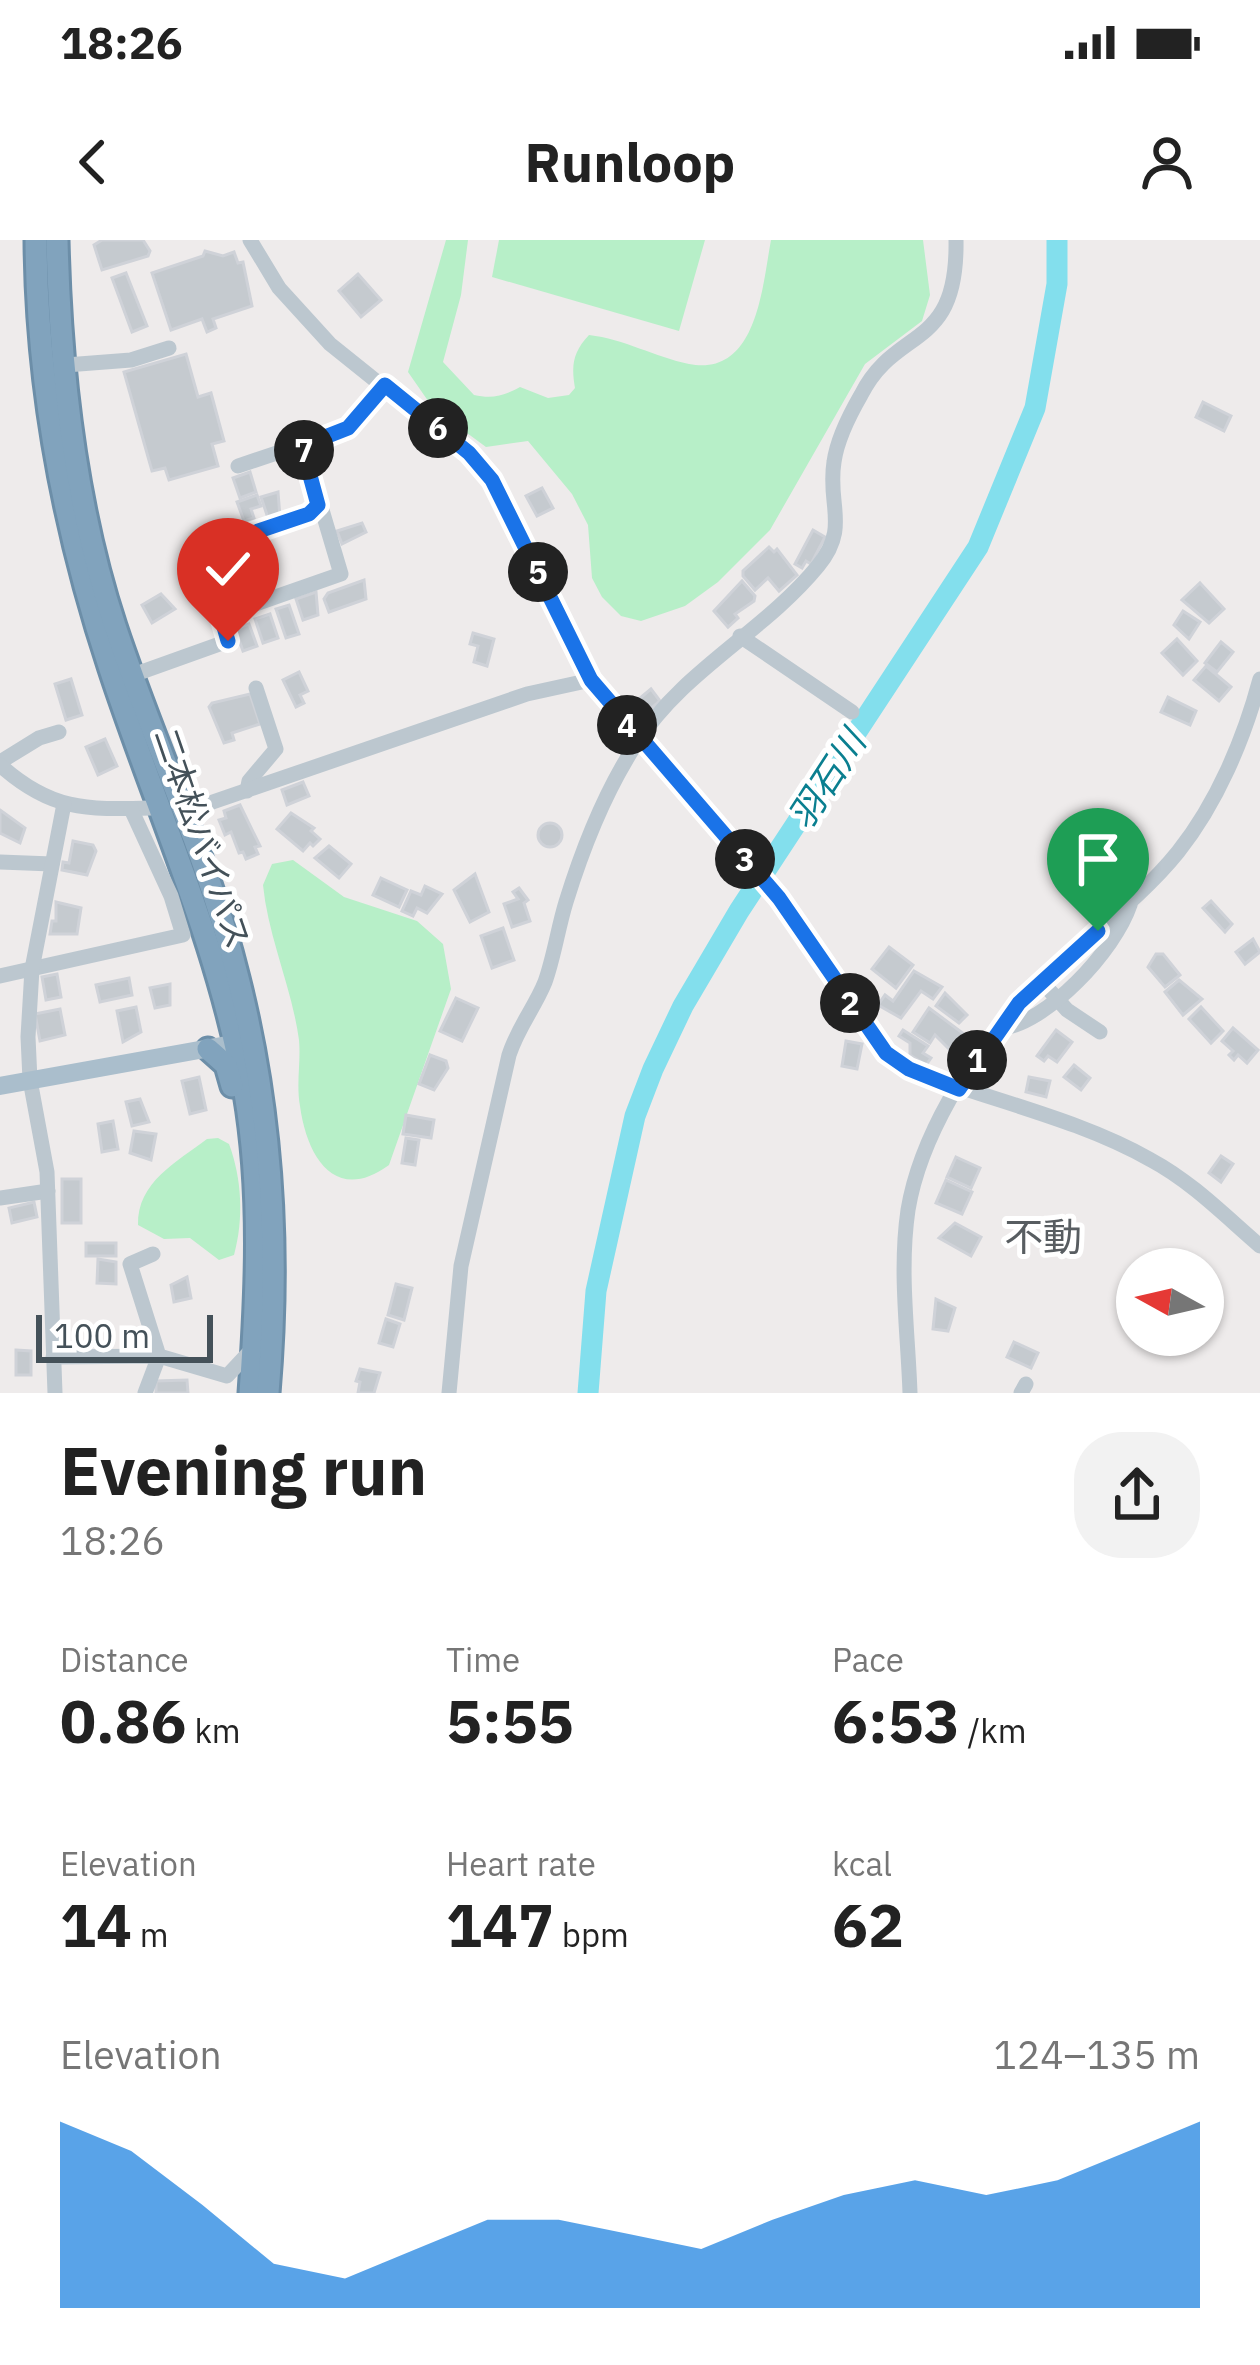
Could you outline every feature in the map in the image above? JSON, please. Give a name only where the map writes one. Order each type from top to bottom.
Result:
[{"type":"highway","name":"二本松バイパス","points":[[36,240],[46,399],[66,514],[111,673],[243,1042],[256,1210],[250,1393]]},
{"type":"highway","name":"二本松バイパス","points":[[57,240],[70,426],[92,544],[133,675],[215,896],[273,1183],[268,1393]]},
{"type":"highway","points":[[208,1049],[230,1073],[256,1210]]},
{"type":"main road","points":[[0,1086],[243,1042]]},
{"type":"street","points":[[250,240],[292,305],[330,344],[469,453],[492,480],[591,680],[777,895],[886,1053],[909,1069],[1117,1143],[1152,1160],[1260,1246]]},
{"type":"street","points":[[449,1393],[461,1266],[508,1055],[520,1021],[544,984],[592,826],[639,739],[674,697],[828,554],[838,528],[833,474],[838,446],[869,381],[931,330],[941,314],[953,284],[956,240]]},
{"type":"street","points":[[66,365],[130,360],[169,348]]},
{"type":"street","points":[[238,466],[348,428],[385,385]]},
{"type":"street","points":[[221,616],[341,574],[302,446]]},
{"type":"street","points":[[133,675],[228,641],[202,550],[309,514],[318,505]]},
{"type":"street","points":[[740,637],[852,712]]},
{"type":"street","points":[[910,1393],[904,1257],[909,1207],[931,1141],[999,1029],[1181,849],[1209,806],[1260,679]]},
{"type":"street","points":[[201,806],[527,694],[591,680]]},
{"type":"street","points":[[247,791],[249,781],[276,749],[256,688]]},
{"type":"street","points":[[59,732],[40,738],[0,764],[34,794],[64,805],[151,808]]},
{"type":"street","points":[[55,1393],[48,1191],[29,1080],[32,969],[64,805]]},
{"type":"street","points":[[0,976],[182,935],[171,896],[130,809]]},
{"type":"street","points":[[0,862],[52,864]]},
{"type":"street","points":[[999,1029],[1022,1027],[1057,999],[1112,941],[1130,904]]},
{"type":"street","points":[[1042,982],[1100,1032]]},
{"type":"street","points":[[0,1198],[48,1191]]},
{"type":"street","points":[[145,1393],[159,1356],[130,1264],[153,1254]]},
{"type":"street","points":[[53,1357],[159,1356],[226,1376],[255,1346]]},
{"type":"green space","points":[[446,240],[468,240],[461,295],[443,362],[480,396],[498,396],[520,387],[548,398],[569,395],[575,388],[576,353],[589,335],[689,364],[712,364],[729,357],[752,325],[771,240],[923,240],[930,295],[922,321],[865,364],[770,530],[718,582],[685,606],[641,621],[621,616],[602,597],[592,578],[588,525],[572,494],[528,441],[486,447],[433,408],[408,372]]},
{"type":"green space","points":[[499,240],[705,240],[679,331],[492,277]]},
{"type":"green space","points":[[293,860],[344,897],[417,921],[443,944],[451,989],[389,1165],[354,1180],[327,1170],[317,1158],[300,1106],[299,1040],[263,885],[272,864]]},
{"type":"green space","points":[[207,1139],[229,1144],[240,1199],[234,1255],[219,1260],[190,1238],[164,1239],[138,1225],[144,1197],[161,1174]]},
{"type":"building","points":[[102,240],[143,240],[150,251],[148,256],[102,270],[94,245]]},
{"type":"building","points":[[205,251],[223,256],[234,252],[238,263],[243,262],[252,306],[213,319],[216,328],[207,332],[202,319],[171,330],[152,273],[203,256]]},
{"type":"building","points":[[126,273],[147,326],[132,332],[112,278]]},
{"type":"building","points":[[358,274],[381,300],[361,317],[339,291]]},
{"type":"building","points":[[186,354],[198,397],[211,393],[224,441],[212,444],[218,466],[169,480],[165,468],[152,471],[124,372]]},
{"type":"building","points":[[1203,402],[1231,416],[1224,431],[1196,417]]},
{"type":"building","points":[[250,472],[256,492],[240,498],[233,478]]},
{"type":"building","points":[[542,488],[553,508],[537,516],[526,496]]},
{"type":"building","points":[[278,492],[280,517],[269,521],[261,497]]},
{"type":"building","points":[[257,495],[261,506],[251,509],[254,518],[244,521],[237,502]]},
{"type":"building","points":[[362,523],[366,532],[342,544],[337,531]]},
{"type":"building","points":[[813,530],[825,537],[811,564],[806,561],[802,568],[795,564]]},
{"type":"building","points":[[251,542],[253,548],[248,550],[254,567],[239,572],[231,549]]},
{"type":"building","points":[[769,547],[774,552],[777,549],[797,575],[779,591],[768,578],[755,590],[743,571]]},
{"type":"building","points":[[242,572],[248,592],[226,598],[221,578]]},
{"type":"building","points":[[364,580],[366,599],[329,612],[324,599],[328,593]]},
{"type":"building","points":[[742,581],[754,601],[735,614],[738,618],[728,627],[714,611]]},
{"type":"building","points":[[1200,583],[1224,609],[1209,623],[1182,600]]},
{"type":"building","points":[[316,592],[318,615],[303,620],[296,599]]},
{"type":"building","points":[[161,594],[175,609],[152,623],[142,605]]},
{"type":"building","points":[[289,605],[299,634],[286,638],[276,609]]},
{"type":"building","points":[[1183,611],[1200,622],[1189,639],[1174,625]]},
{"type":"building","points":[[270,614],[278,638],[263,643],[255,619]]},
{"type":"building","points":[[249,624],[257,646],[243,651],[235,629]]},
{"type":"building","points":[[473,633],[494,639],[487,666],[474,662],[478,646],[470,644]]},
{"type":"building","points":[[1177,639],[1197,661],[1183,675],[1162,653]]},
{"type":"building","points":[[1221,642],[1233,652],[1217,672],[1205,663]]},
{"type":"building","points":[[1206,666],[1231,687],[1219,701],[1194,680]]},
{"type":"building","points":[[299,672],[308,691],[300,695],[304,703],[296,707],[283,680]]},
{"type":"building","points":[[71,679],[82,715],[66,720],[55,684]]},
{"type":"building","points":[[651,689],[660,701],[643,715],[633,704]]},
{"type":"building","points":[[250,694],[260,724],[232,733],[234,740],[224,743],[209,707]]},
{"type":"building","points":[[1168,697],[1196,711],[1190,725],[1161,712]]},
{"type":"building","points":[[105,739],[117,766],[98,775],[86,747]]},
{"type":"building","points":[[303,782],[309,796],[287,805],[282,790]]},
{"type":"building","points":[[240,805],[260,846],[255,847],[258,854],[246,859],[231,832],[225,835],[219,820],[226,818],[224,811]]},
{"type":"building","points":[[0,810],[25,828],[20,843],[0,833]]},
{"type":"building","points":[[291,813],[314,828],[311,831],[320,839],[303,851],[277,829]]},
{"type":"building","points":[[550,823],[559,826],[559,844],[550,847],[541,844],[538,835],[541,826]]},
{"type":"building","points":[[73,841],[93,845],[96,851],[87,875],[62,870],[63,862],[69,863]]},
{"type":"building","points":[[329,846],[351,864],[339,878],[315,858]]},
{"type":"building","points":[[475,874],[489,912],[470,922],[454,890]]},
{"type":"building","points":[[381,878],[407,890],[399,907],[373,895]]},
{"type":"building","points":[[425,886],[442,894],[427,913],[417,908],[413,916],[402,911],[411,891],[421,895]]},
{"type":"building","points":[[519,888],[528,900],[524,903],[530,921],[512,927],[504,904],[518,899],[513,892]]},
{"type":"building","points":[[1211,901],[1232,924],[1225,932],[1203,908]]},
{"type":"building","points":[[56,902],[81,908],[77,934],[50,934]]},
{"type":"building","points":[[503,928],[514,960],[492,968],[481,936]]},
{"type":"building","points":[[1253,939],[1260,952],[1245,964],[1236,952]]},
{"type":"building","points":[[889,947],[913,965],[896,988],[872,969]]},
{"type":"building","points":[[1156,954],[1163,954],[1180,975],[1165,987],[1148,967]]},
{"type":"building","points":[[914,971],[942,987],[933,999],[921,991],[901,1018],[878,1005],[885,995],[893,1001]]},
{"type":"building","points":[[57,974],[61,997],[46,1000],[42,977]]},
{"type":"building","points":[[129,978],[132,995],[100,1002],[96,985]]},
{"type":"building","points":[[1179,980],[1202,999],[1183,1015],[1165,992]]},
{"type":"building","points":[[170,984],[170,1005],[155,1008],[150,988]]},
{"type":"building","points":[[945,993],[967,1015],[959,1023],[936,1006]]},
{"type":"building","points":[[456,998],[478,1008],[462,1041],[440,1031]]},
{"type":"building","points":[[136,1007],[141,1032],[123,1042],[117,1011]]},
{"type":"building","points":[[1201,1007],[1223,1031],[1211,1043],[1189,1019]]},
{"type":"building","points":[[929,1008],[964,1034],[952,1052],[935,1035],[930,1043],[913,1032]]},
{"type":"building","points":[[60,1009],[65,1035],[40,1041],[35,1014]]},
{"type":"building","points":[[1233,1028],[1258,1050],[1247,1063],[1238,1055],[1234,1060],[1229,1055],[1233,1051],[1222,1041]]},
{"type":"building","points":[[903,1030],[928,1046],[923,1053],[931,1058],[926,1065],[910,1055],[910,1043],[899,1036]]},
{"type":"building","points":[[1056,1030],[1072,1042],[1057,1062],[1048,1056],[1044,1061],[1037,1056]]},
{"type":"building","points":[[846,1041],[862,1044],[857,1069],[842,1066]]},
{"type":"building","points":[[430,1055],[446,1061],[448,1068],[434,1090],[419,1084]]},
{"type":"building","points":[[1074,1065],[1090,1078],[1081,1090],[1064,1077]]},
{"type":"building","points":[[199,1077],[206,1110],[190,1114],[182,1081]]},
{"type":"building","points":[[1029,1077],[1050,1081],[1046,1097],[1026,1092]]},
{"type":"building","points":[[140,1099],[149,1122],[132,1126],[126,1102]]},
{"type":"building","points":[[406,1115],[434,1120],[431,1138],[403,1134]]},
{"type":"building","points":[[113,1121],[118,1149],[102,1152],[98,1124]]},
{"type":"building","points":[[134,1131],[156,1134],[151,1160],[130,1153]]},
{"type":"building","points":[[406,1138],[419,1140],[415,1165],[402,1163]]},
{"type":"building","points":[[1221,1156],[1233,1164],[1221,1182],[1209,1173]]},
{"type":"building","points":[[956,1157],[980,1168],[971,1188],[947,1177]]},
{"type":"building","points":[[62,1179],[81,1179],[81,1223],[62,1223]]},
{"type":"building","points":[[946,1180],[972,1192],[962,1214],[936,1203]]},
{"type":"building","points":[[34,1202],[37,1217],[12,1223],[9,1208]]},
{"type":"building","points":[[955,1223],[981,1237],[971,1256],[939,1238]]},
{"type":"building","points":[[86,1243],[116,1243],[116,1256],[86,1256]]},
{"type":"building","points":[[98,1259],[116,1262],[116,1284],[97,1283]]},
{"type":"building","points":[[187,1277],[191,1298],[174,1302],[171,1285]]},
{"type":"building","points":[[396,1284],[412,1288],[404,1320],[388,1315]]},
{"type":"building","points":[[936,1299],[955,1308],[948,1331],[933,1329]]},
{"type":"building","points":[[386,1319],[400,1324],[393,1347],[379,1343]]},
{"type":"building","points":[[1014,1342],[1038,1353],[1031,1368],[1007,1357]]},
{"type":"building","points":[[16,1350],[31,1351],[31,1375],[16,1375]]},
{"type":"building","points":[[360,1369],[380,1373],[374,1393],[358,1393]]},
{"type":"building","points":[[187,1380],[188,1393],[156,1393],[156,1381]]},
{"type":"waterway","name":"羽石川","points":[[588,1393],[596,1291],[635,1116],[653,1069],[683,1006],[739,911],[978,547],[1035,408],[1057,284],[1057,240]]},
{"type":"district","name":"不動","points":[[1043,1236]]},
{"type":"route","points":[[228,641],[202,550],[309,514],[318,505],[302,446],[348,428],[385,385],[482,466],[515,520],[591,680],[779,898],[858,1016],[896,1061],[959,1089],[1019,1003],[1098,931]]}]
